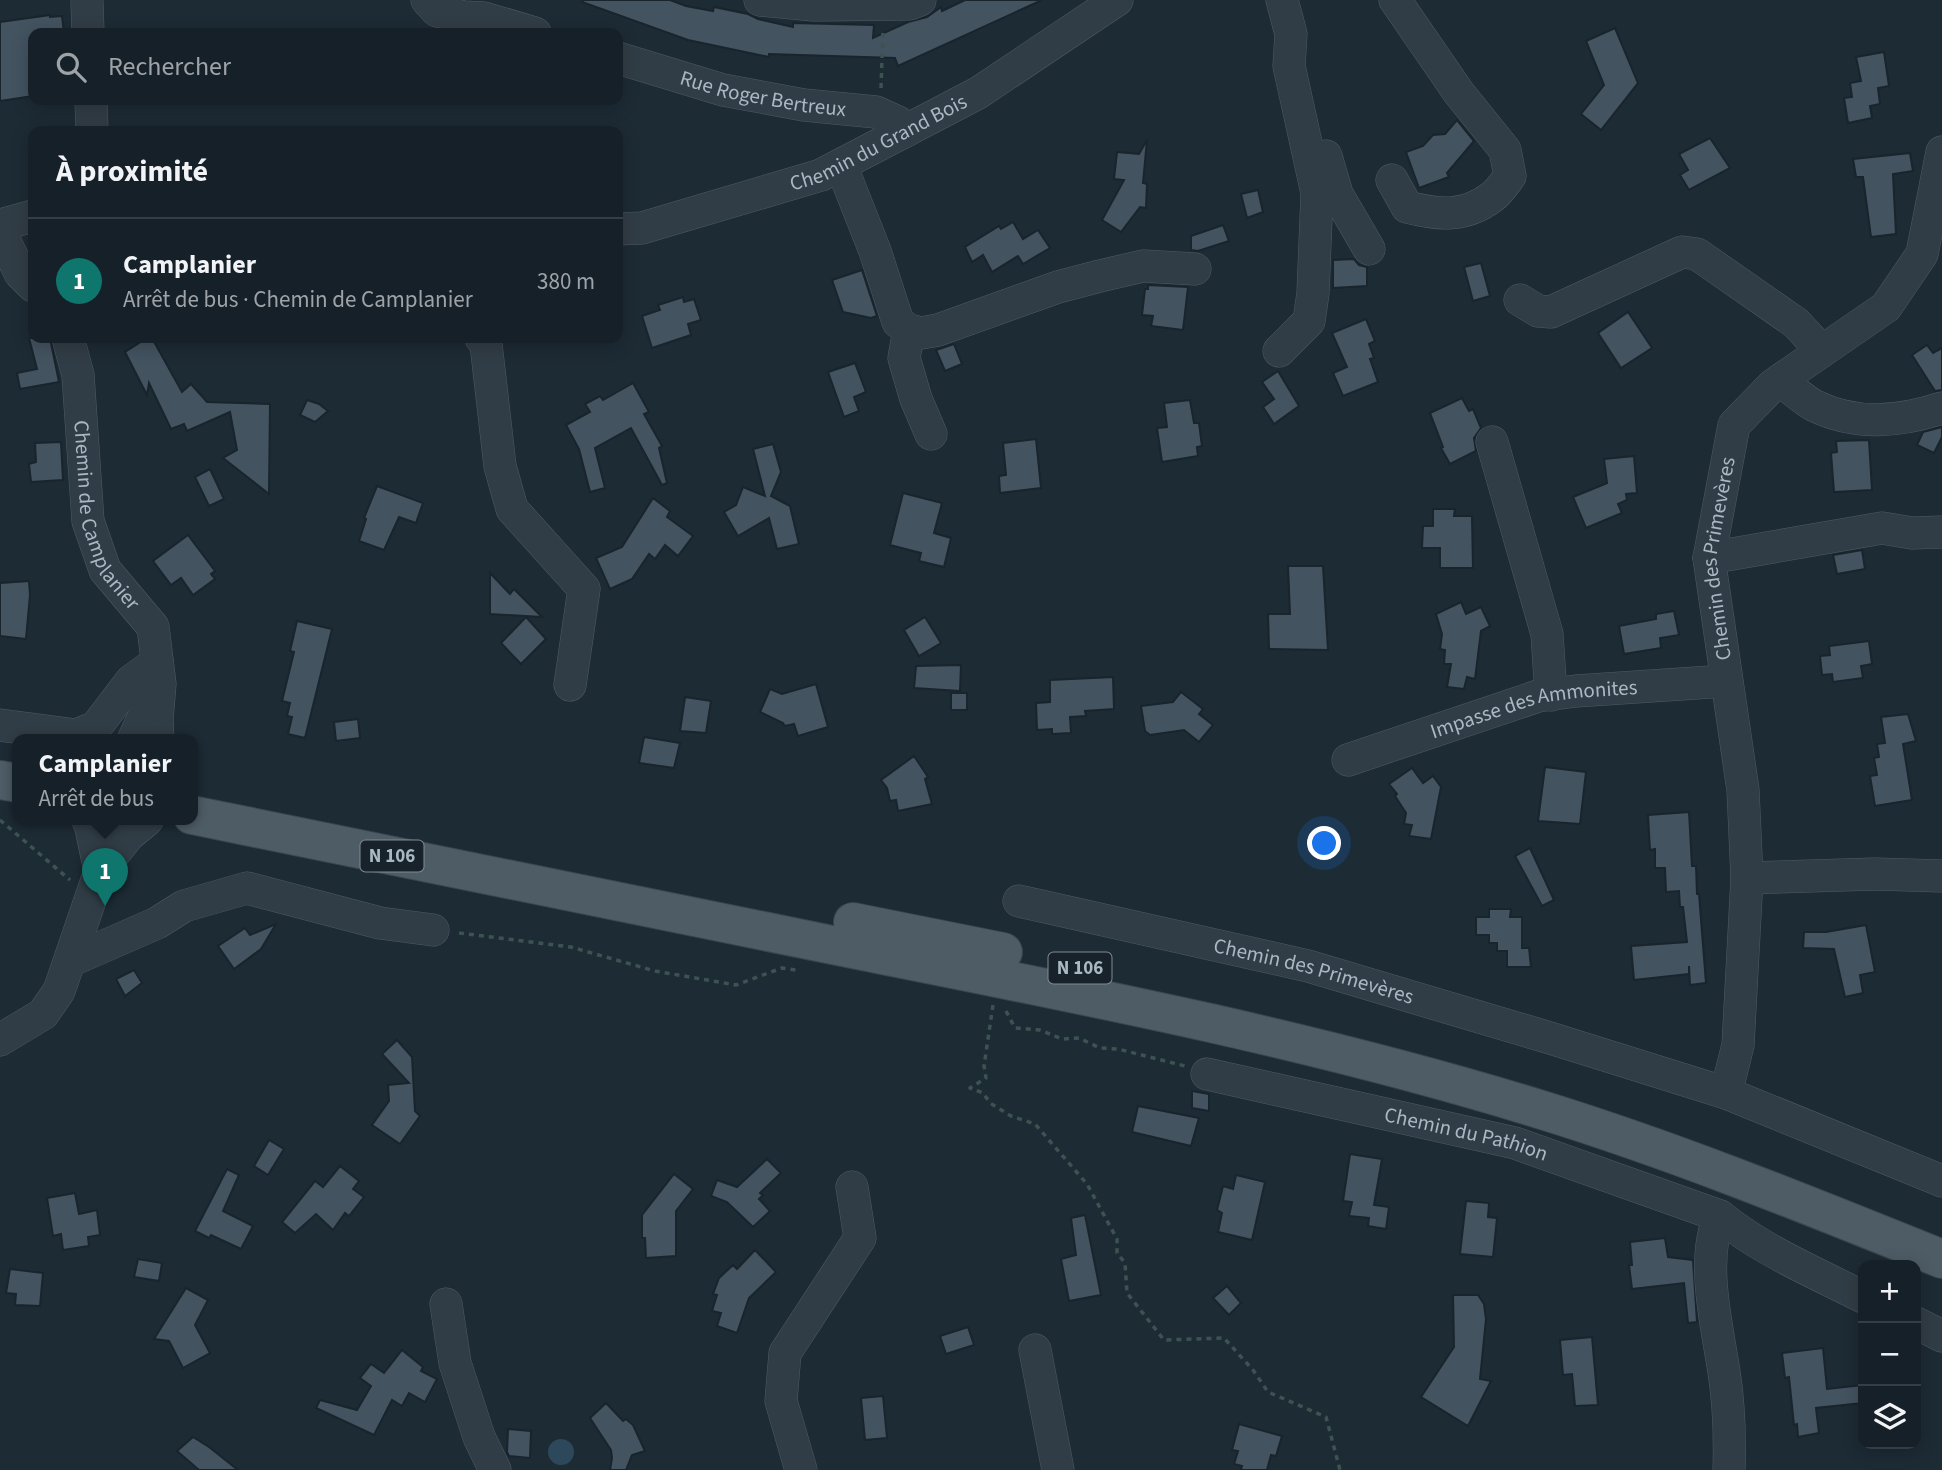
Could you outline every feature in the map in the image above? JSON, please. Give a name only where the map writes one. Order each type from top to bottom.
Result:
[{"type":"main road","name":"N 106","points":[[198,796],[934,937],[1250,1004],[1410,1044],[1662,1123],[1765,1161],[1942,1233]]},
{"type":"main road","name":"N 106","points":[[198,816],[1074,993],[1249,1031],[1396,1068],[1543,1110],[1651,1147],[1755,1184],[1942,1259]]},
{"type":"street","points":[[428,0],[437,11],[464,17],[474,9],[522,28]]},
{"type":"street","points":[[760,0],[814,5],[905,2]]},
{"type":"street","name":"Chemin du Grand Bois","points":[[623,229],[642,228],[821,175],[978,93],[1117,0]]},
{"type":"street","points":[[1282,0],[1291,34],[1304,64],[1318,131],[1337,194],[1369,249]]},
{"type":"street","points":[[1392,180],[1408,207],[1435,214],[1462,212],[1493,197],[1510,176],[1506,150],[1459,93],[1395,0]]},
{"type":"street","points":[[88,2],[88,28]]},
{"type":"street","points":[[1279,351],[1309,321],[1316,233],[1317,193],[1289,66],[1291,34]]},
{"type":"street","name":"Rue Roger Bertreux","points":[[623,60],[723,90],[804,105],[876,112],[898,122],[906,131]]},
{"type":"street","points":[[90,105],[92,126]]},
{"type":"street","name":"Chemin des Primevères","points":[[1726,1093],[1738,1045],[1747,878],[1743,790],[1709,558],[1734,425],[1780,380],[1886,307],[1922,254],[1942,152]]},
{"type":"street","points":[[841,165],[875,251],[898,322],[909,330],[921,333],[938,330],[1058,287],[1143,266],[1195,269]]},
{"type":"street","points":[[0,225],[28,217]]},
{"type":"street","points":[[0,231],[20,273],[28,281]]},
{"type":"street","points":[[1520,300],[1538,311],[1551,312],[1682,252],[1697,254],[1796,323],[1822,351]]},
{"type":"street","points":[[909,330],[904,358],[916,399],[931,434]]},
{"type":"street","name":"Chemin de Camplanier","points":[[69,343],[78,375],[88,521],[105,570],[153,627],[159,673],[157,734]]},
{"type":"street","points":[[485,343],[493,389],[500,466],[512,509],[584,589],[570,685]]},
{"type":"street","points":[[1780,380],[1813,405],[1852,419],[1886,421],[1942,408]]},
{"type":"street","points":[[1492,442],[1547,634],[1551,695]]},
{"type":"street","points":[[1709,558],[1882,528],[1912,533],[1942,532]]},
{"type":"street","points":[[78,734],[96,727],[131,681],[159,673]]},
{"type":"street","points":[[135,734],[159,673]]},
{"type":"street","name":"Impasse des Ammonites","points":[[1348,760],[1525,701],[1551,695],[1726,681]]},
{"type":"street","points":[[0,725],[68,734]]},
{"type":"street","points":[[90,825],[92,893],[104,920],[118,939]]},
{"type":"street","points":[[0,1040],[43,1014],[59,991],[92,893],[130,835],[141,825]]},
{"type":"street","points":[[1747,878],[1875,874],[1942,876]]},
{"type":"street","points":[[70,961],[157,923],[184,906],[247,888],[380,923],[433,930]]},
{"type":"street","name":"Chemin des Primevères","points":[[1019,901],[1308,966],[1726,1093],[1942,1181]]},
{"type":"street","name":"Chemin du Pathion","points":[[1207,1074],[1515,1143],[1720,1216],[1770,1251],[1858,1295]]},
{"type":"street","points":[[801,1470],[781,1401],[785,1353],[860,1238],[852,1187]]},
{"type":"street","points":[[1720,1216],[1713,1230],[1710,1255],[1727,1400],[1729,1470]]},
{"type":"street","points":[[446,1304],[454,1363],[480,1437],[495,1470]]},
{"type":"street","points":[[1921,1326],[1942,1336]]},
{"type":"street","points":[[1035,1350],[1058,1470]]},
{"type":"path","points":[[881,97],[883,20],[905,2]]},
{"type":"path","points":[[0,820],[92,893]]},
{"type":"path","points":[[433,930],[571,947],[655,971],[736,985],[782,968],[808,973]]},
{"type":"path","points":[[1016,1008],[993,1005],[984,1066],[986,1078],[970,1088],[983,1093],[990,1103],[1011,1116],[1035,1125],[1087,1184],[1117,1239],[1117,1253],[1125,1263],[1127,1293],[1164,1340],[1224,1338],[1253,1370],[1268,1392],[1326,1417],[1340,1470]]},
{"type":"path","points":[[1004,1006],[1015,1028],[1040,1030],[1062,1039],[1079,1038],[1100,1048],[1118,1049],[1166,1060],[1207,1074]]},
{"type":"water","points":[[561,1439],[570,1443],[574,1452],[570,1461],[561,1465],[552,1461],[548,1452],[552,1443]]},
{"type":"building","points":[[670,0],[713,11],[714,7],[748,14],[793,27],[793,23],[874,25],[873,38],[908,22],[927,17],[941,7],[942,11],[965,0],[1042,0],[898,66],[895,58],[769,54],[769,57],[688,40],[582,2]]},
{"type":"building","points":[[50,15],[62,16],[63,28],[28,28],[28,97],[0,101],[0,22]]},
{"type":"building","points":[[1615,28],[1638,83],[1601,130],[1581,114],[1604,85],[1586,41]]},
{"type":"building","points":[[1884,52],[1889,86],[1878,88],[1880,104],[1870,106],[1872,118],[1848,123],[1844,98],[1852,97],[1850,83],[1861,81],[1856,57]]},
{"type":"building","points":[[1457,120],[1474,141],[1447,173],[1449,177],[1419,188],[1406,152],[1423,146],[1433,135],[1445,134]]},
{"type":"building","points":[[1710,138],[1730,168],[1689,190],[1680,175],[1688,170],[1679,154]]},
{"type":"building","points":[[1147,140],[1143,183],[1147,184],[1146,208],[1140,207],[1121,232],[1102,220],[1124,180],[1114,179],[1117,152],[1139,154]]},
{"type":"building","points":[[1910,153],[1913,171],[1893,174],[1896,234],[1871,237],[1863,177],[1856,177],[1853,159]]},
{"type":"building","points":[[1258,190],[1263,212],[1247,218],[1241,194]]},
{"type":"building","points":[[1013,222],[1023,239],[1038,230],[1050,248],[1023,264],[1018,256],[992,272],[983,255],[972,262],[965,247],[999,226],[1001,229]]},
{"type":"building","points":[[1223,225],[1229,241],[1198,251],[1191,250],[1191,236]]},
{"type":"building","points":[[1354,259],[1359,265],[1367,267],[1367,286],[1333,288],[1333,260]]},
{"type":"building","points":[[1481,263],[1490,296],[1473,301],[1464,267]]},
{"type":"building","points":[[862,270],[877,316],[871,318],[843,312],[832,280]]},
{"type":"building","points":[[1148,285],[1188,287],[1183,330],[1151,326],[1153,316],[1142,315],[1145,289],[1148,289]]},
{"type":"building","points":[[683,297],[684,302],[694,299],[701,320],[688,324],[691,335],[652,348],[642,316],[660,310],[658,305]]},
{"type":"building","points":[[1628,312],[1652,348],[1621,368],[1598,333]]},
{"type":"building","points":[[1366,319],[1375,341],[1369,344],[1374,358],[1370,359],[1378,382],[1343,396],[1333,373],[1347,367],[1332,333]]},
{"type":"building","points":[[30,343],[51,343],[59,382],[20,389],[17,373],[37,369]]},
{"type":"building","points":[[139,343],[155,343],[182,392],[191,384],[207,402],[270,404],[269,494],[223,458],[237,450],[230,412],[187,431],[184,424],[171,429],[149,383],[147,395],[125,352]]},
{"type":"building","points":[[954,344],[962,364],[945,371],[936,350]]},
{"type":"building","points":[[1927,345],[1933,353],[1942,348],[1942,390],[1935,391],[1912,355]]},
{"type":"building","points":[[855,363],[866,392],[854,397],[859,411],[844,417],[828,372]]},
{"type":"building","points":[[1278,371],[1299,406],[1274,424],[1263,407],[1274,399],[1262,382]]},
{"type":"building","points":[[633,383],[649,412],[644,414],[662,446],[659,448],[667,483],[662,485],[631,428],[595,448],[605,488],[590,492],[579,449],[566,425],[590,412],[585,404],[600,396],[603,400]]},
{"type":"building","points":[[1462,398],[1469,411],[1473,409],[1481,428],[1474,438],[1476,451],[1450,464],[1441,448],[1443,447],[1430,413]]},
{"type":"building","points":[[307,400],[328,411],[315,422],[300,415]]},
{"type":"building","points":[[1190,400],[1194,423],[1199,423],[1202,446],[1197,447],[1198,456],[1162,462],[1157,428],[1167,427],[1164,403]]},
{"type":"building","points":[[1942,427],[1942,437],[1934,453],[1917,445],[1923,432]]},
{"type":"building","points":[[1036,439],[1041,488],[1000,493],[999,476],[1006,475],[1003,443]]},
{"type":"building","points":[[1869,440],[1872,490],[1834,492],[1831,453],[1837,452],[1836,441]]},
{"type":"building","points":[[61,442],[63,480],[31,482],[29,464],[36,462],[35,443]]},
{"type":"building","points":[[773,444],[781,472],[771,496],[790,506],[799,544],[777,549],[769,518],[738,536],[724,512],[736,505],[743,487],[765,496],[753,449]]},
{"type":"building","points":[[1634,456],[1637,493],[1626,494],[1627,500],[1618,504],[1622,513],[1586,528],[1573,497],[1607,483],[1604,459]]},
{"type":"building","points":[[210,469],[224,499],[209,506],[195,477]]},
{"type":"building","points":[[377,486],[423,503],[416,523],[399,517],[384,550],[359,541],[366,519],[364,518]]},
{"type":"building","points":[[903,493],[942,503],[934,533],[951,538],[944,567],[919,561],[921,553],[890,545]]},
{"type":"building","points":[[653,498],[670,511],[667,517],[693,536],[678,556],[665,545],[655,559],[649,554],[632,579],[610,589],[596,558],[622,547]]},
{"type":"building","points":[[1433,509],[1455,509],[1454,516],[1472,516],[1473,568],[1440,568],[1440,548],[1422,548],[1423,526],[1433,526]]},
{"type":"building","points":[[188,535],[215,571],[211,574],[215,579],[193,595],[181,578],[171,585],[153,561]]},
{"type":"building","points":[[1862,550],[1865,569],[1837,574],[1833,555]]},
{"type":"building","points":[[1288,566],[1323,566],[1328,650],[1269,649],[1268,614],[1290,614]]},
{"type":"building","points":[[490,573],[510,594],[514,589],[542,617],[490,614]]},
{"type":"building","points":[[29,581],[26,639],[0,636],[0,583]]},
{"type":"building","points":[[1461,602],[1466,614],[1481,607],[1490,626],[1481,631],[1475,679],[1467,677],[1464,689],[1447,687],[1451,664],[1444,664],[1445,650],[1440,649],[1442,634],[1436,614]]},
{"type":"building","points":[[1674,611],[1679,635],[1660,638],[1661,648],[1624,654],[1619,626],[1656,619],[1656,614]]},
{"type":"building","points":[[526,617],[546,639],[521,664],[501,643]]},
{"type":"building","points":[[925,617],[941,643],[919,656],[904,630]]},
{"type":"building","points":[[297,621],[332,629],[305,738],[288,734],[292,717],[287,716],[290,703],[282,701],[294,652],[290,651]]},
{"type":"building","points":[[1869,641],[1872,664],[1861,666],[1863,678],[1833,682],[1832,674],[1822,675],[1820,656],[1830,655],[1829,646]]},
{"type":"building","points":[[961,665],[960,691],[914,688],[916,666]]},
{"type":"building","points":[[1113,677],[1114,709],[1085,711],[1086,716],[1070,717],[1071,733],[1052,734],[1052,729],[1037,730],[1036,703],[1050,702],[1050,680]]},
{"type":"building","points":[[816,684],[828,727],[798,736],[794,724],[785,726],[760,712],[770,689],[782,694]]},
{"type":"building","points":[[1181,692],[1203,709],[1199,714],[1213,725],[1199,742],[1184,730],[1150,735],[1145,731],[1141,706],[1173,702]]},
{"type":"building","points":[[951,693],[967,693],[967,710],[951,710]]},
{"type":"building","points":[[685,697],[711,701],[706,733],[680,731]]},
{"type":"building","points":[[1908,714],[1916,741],[1903,744],[1912,800],[1875,806],[1870,776],[1877,775],[1874,758],[1879,757],[1877,744],[1885,743],[1881,717]]},
{"type":"building","points":[[358,719],[360,738],[336,741],[334,722]]},
{"type":"building","points":[[644,737],[680,743],[674,768],[639,763]]},
{"type":"building","points":[[914,756],[928,777],[925,779],[932,804],[898,811],[896,800],[890,801],[887,788],[881,780]]},
{"type":"building","points":[[1545,767],[1586,772],[1580,824],[1538,821]]},
{"type":"building","points":[[1412,768],[1423,783],[1433,776],[1441,787],[1431,839],[1409,836],[1412,825],[1404,824],[1406,813],[1389,784]]},
{"type":"building","points":[[1689,812],[1692,866],[1696,866],[1706,983],[1690,985],[1689,966],[1689,974],[1634,980],[1631,946],[1687,942],[1679,891],[1666,892],[1665,868],[1655,868],[1655,849],[1650,850],[1648,815]]},
{"type":"building","points":[[1530,848],[1554,900],[1542,906],[1515,856]]},
{"type":"building","points":[[1489,909],[1511,909],[1510,917],[1522,917],[1522,948],[1529,948],[1531,967],[1507,967],[1507,951],[1497,951],[1497,943],[1489,943],[1489,935],[1476,935],[1476,917],[1489,917]]},
{"type":"building","points":[[276,924],[261,949],[234,969],[218,946],[245,928],[250,935]]},
{"type":"building","points":[[1866,925],[1875,972],[1860,975],[1863,993],[1845,997],[1834,949],[1803,948],[1804,932],[1826,932]]},
{"type":"building","points":[[134,970],[142,983],[125,996],[116,979]]},
{"type":"building","points":[[397,1040],[412,1057],[415,1111],[420,1116],[400,1144],[372,1125],[389,1101],[388,1085],[409,1083],[382,1054]]},
{"type":"building","points":[[1192,1091],[1209,1094],[1209,1111],[1192,1108]]},
{"type":"building","points":[[1138,1106],[1199,1118],[1191,1146],[1132,1132]]},
{"type":"building","points":[[269,1140],[284,1149],[268,1175],[254,1166]]},
{"type":"building","points":[[1350,1154],[1382,1159],[1374,1205],[1389,1207],[1386,1229],[1368,1226],[1369,1218],[1349,1216],[1352,1202],[1343,1201]]},
{"type":"building","points":[[767,1159],[781,1173],[760,1193],[763,1195],[759,1199],[770,1211],[753,1227],[727,1202],[711,1196],[717,1180],[737,1187]]},
{"type":"building","points":[[340,1166],[359,1181],[353,1189],[364,1197],[349,1216],[345,1213],[333,1230],[316,1214],[295,1233],[282,1222],[315,1181],[323,1187]]},
{"type":"building","points":[[227,1169],[239,1175],[223,1211],[253,1226],[241,1249],[211,1235],[209,1238],[195,1231]]},
{"type":"building","points":[[674,1174],[693,1189],[676,1211],[676,1256],[646,1258],[645,1238],[642,1238],[642,1215]]},
{"type":"building","points":[[1236,1175],[1265,1182],[1252,1240],[1218,1232],[1222,1213],[1217,1210],[1223,1186],[1233,1189]]},
{"type":"building","points":[[75,1193],[79,1214],[97,1210],[100,1235],[88,1237],[89,1246],[63,1250],[61,1234],[53,1236],[47,1198]]},
{"type":"building","points":[[1466,1201],[1489,1203],[1488,1217],[1497,1218],[1493,1257],[1460,1254]]},
{"type":"building","points":[[1085,1215],[1101,1295],[1069,1301],[1061,1259],[1076,1255],[1071,1218]]},
{"type":"building","points":[[1665,1238],[1668,1257],[1693,1260],[1697,1322],[1688,1323],[1684,1283],[1632,1289],[1630,1242]]},
{"type":"building","points":[[755,1250],[776,1272],[749,1298],[737,1333],[717,1326],[721,1313],[712,1311],[717,1295],[713,1294],[719,1278],[733,1265],[737,1269]]},
{"type":"building","points":[[138,1259],[162,1263],[159,1281],[134,1277]]},
{"type":"building","points":[[10,1269],[43,1273],[40,1306],[15,1305],[16,1294],[6,1293]]},
{"type":"building","points":[[1227,1286],[1241,1303],[1229,1315],[1213,1298]]},
{"type":"building","points":[[186,1288],[208,1300],[195,1325],[210,1353],[183,1368],[169,1341],[154,1339]]},
{"type":"building","points":[[1453,1295],[1478,1295],[1484,1304],[1486,1319],[1480,1379],[1491,1381],[1468,1426],[1421,1397],[1454,1347]]},
{"type":"building","points":[[968,1327],[974,1345],[946,1354],[940,1336]]},
{"type":"building","points":[[1592,1337],[1598,1405],[1575,1406],[1572,1374],[1563,1375],[1560,1340]]},
{"type":"building","points":[[1823,1348],[1827,1389],[1858,1386],[1858,1404],[1816,1408],[1819,1433],[1798,1437],[1797,1424],[1794,1425],[1789,1377],[1785,1378],[1782,1353]]},
{"type":"building","points":[[402,1350],[423,1367],[421,1371],[437,1379],[425,1402],[409,1393],[402,1406],[392,1400],[374,1435],[316,1408],[320,1400],[357,1410],[371,1386],[360,1378],[371,1364],[384,1373]]},
{"type":"building","points":[[883,1396],[887,1438],[865,1440],[861,1398]]},
{"type":"building","points":[[606,1403],[623,1421],[626,1419],[633,1425],[645,1451],[632,1455],[626,1470],[610,1470],[611,1450],[590,1418]]},
{"type":"building","points":[[1239,1424],[1282,1436],[1276,1456],[1271,1455],[1267,1470],[1241,1470],[1242,1466],[1234,1464],[1238,1451],[1232,1450]]},
{"type":"building","points":[[508,1429],[531,1431],[530,1458],[509,1456]]},
{"type":"building","points":[[193,1437],[238,1470],[199,1470],[177,1451]]},
{"type":"place","name":"Camplanier","points":[[105,906]]}]
